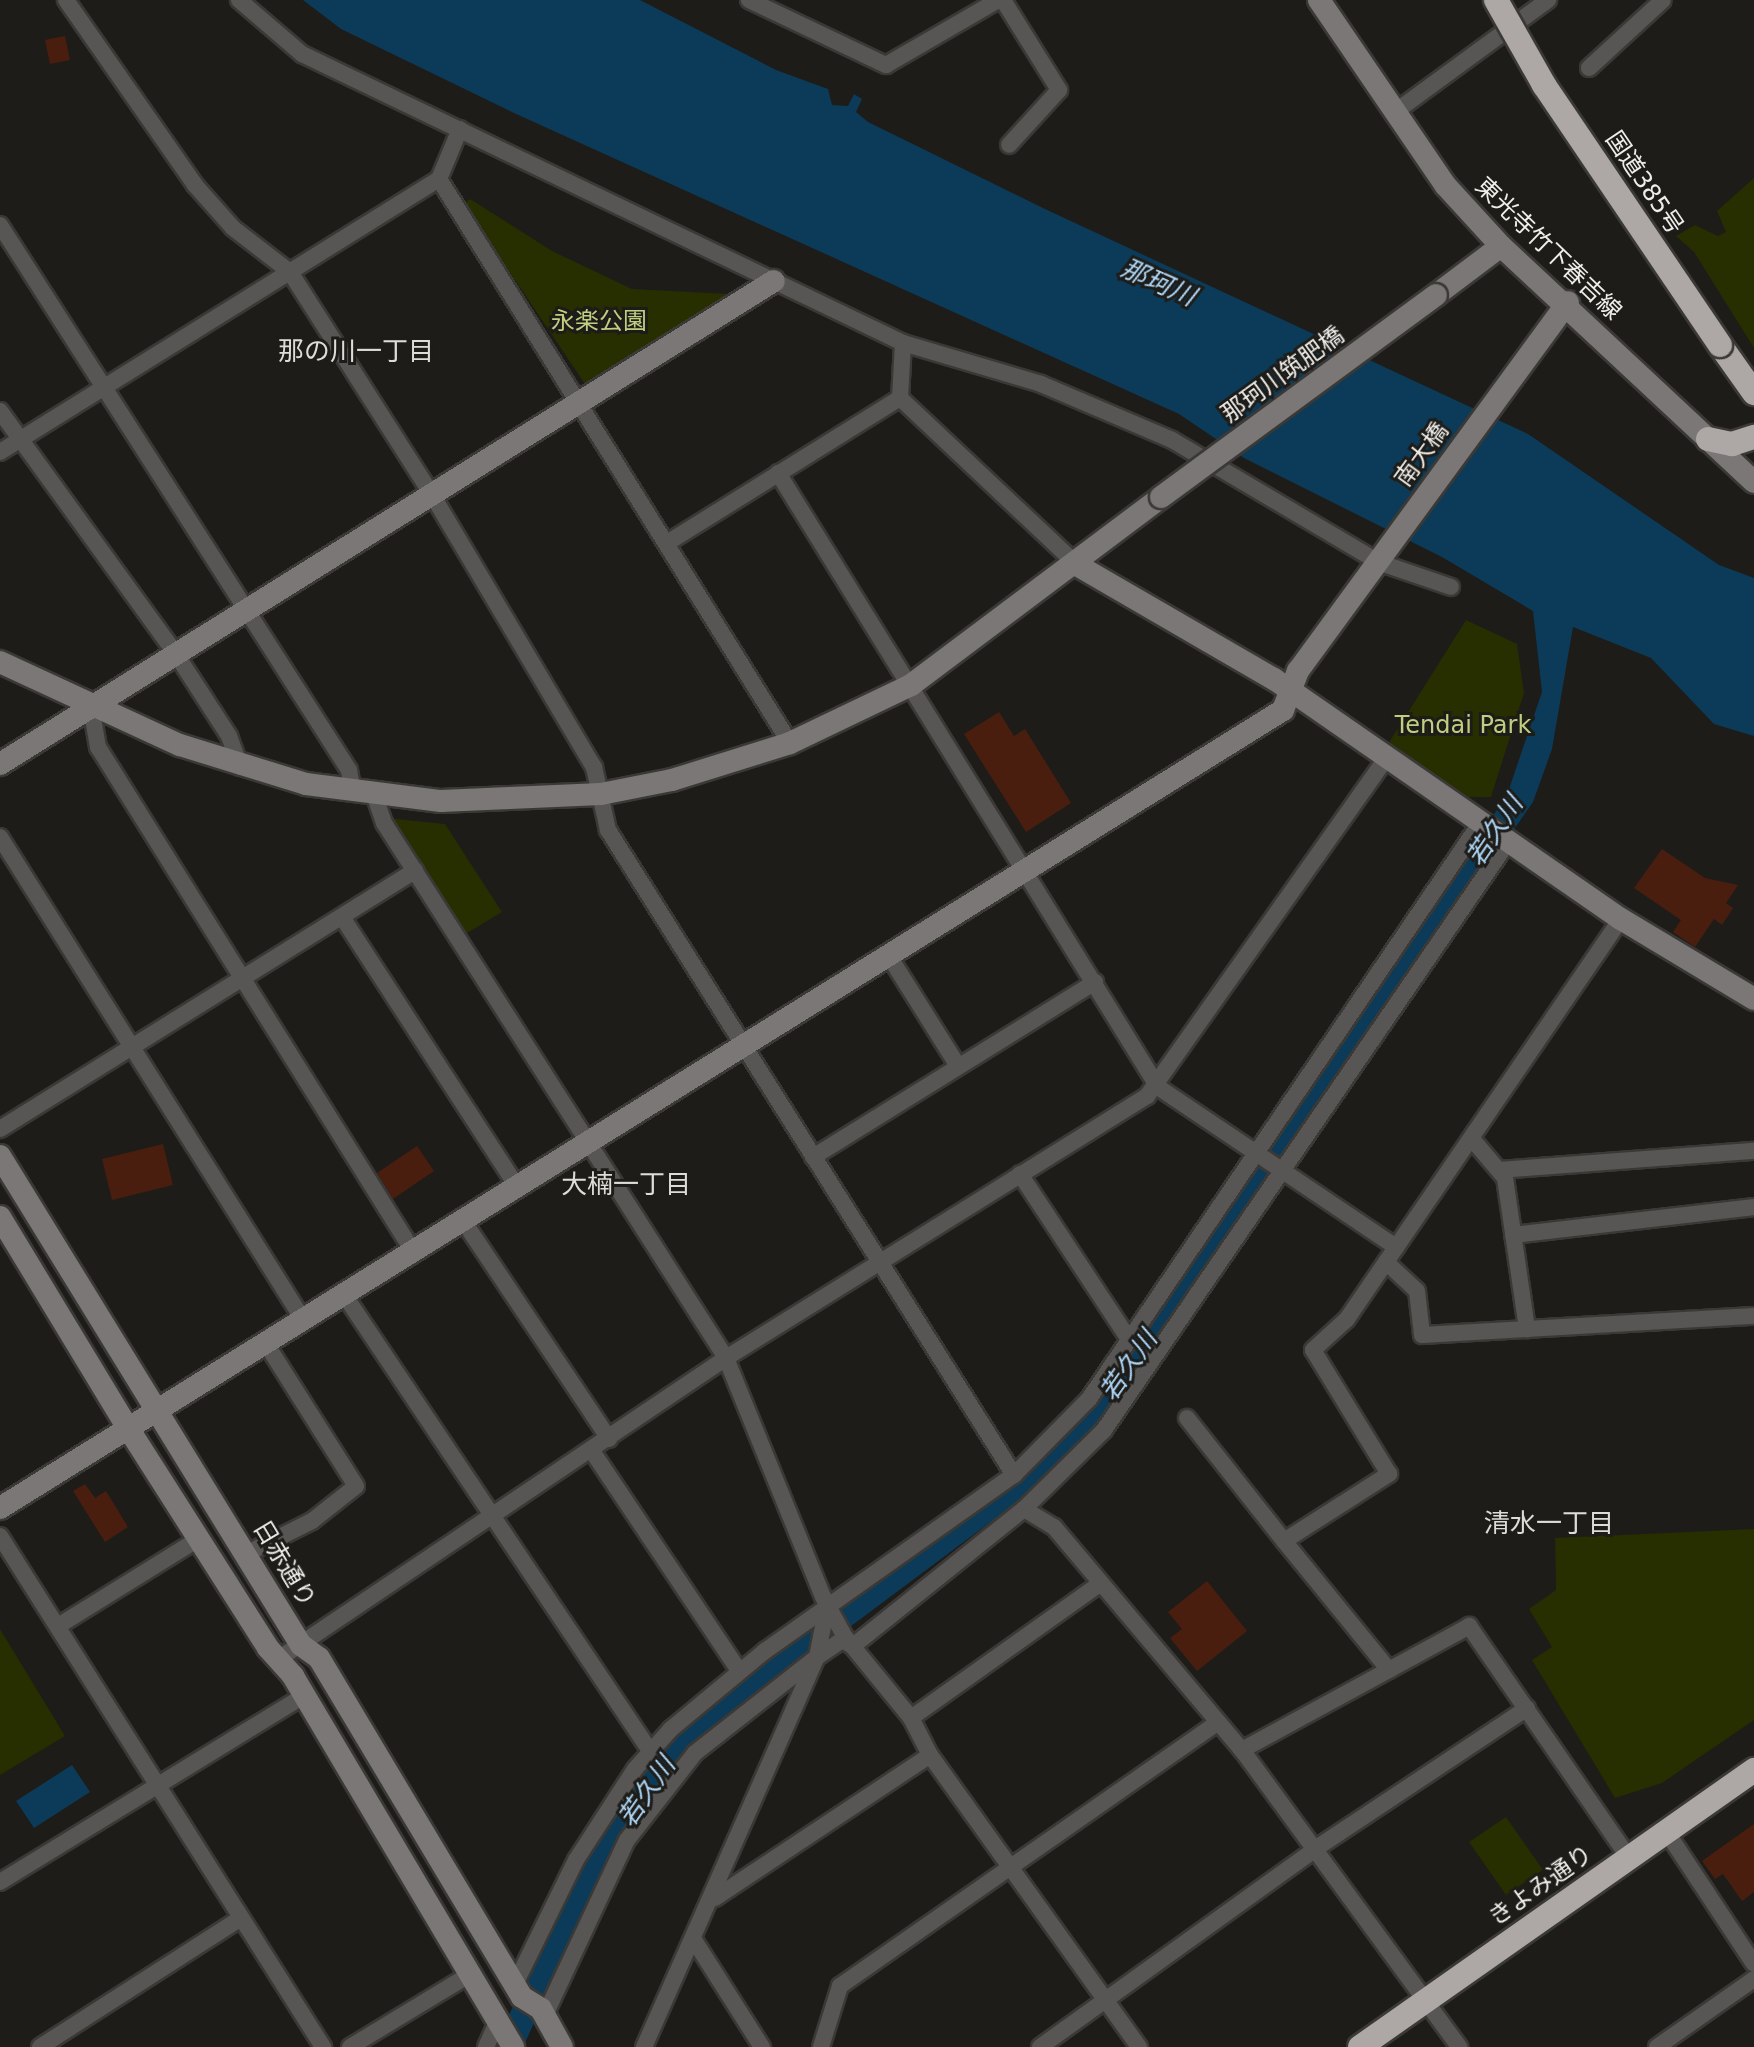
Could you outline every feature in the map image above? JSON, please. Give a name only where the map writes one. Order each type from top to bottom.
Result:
[{"type":"highway","name":"国道385号","points":[[1496,0],[1544,85],[1754,393]]},
{"type":"highway","points":[[1708,439],[1732,444],[1754,437]]},
{"type":"highway","name":"きよみ通り","points":[[1360,2047],[1754,1770]]},
{"type":"street","points":[[66,0],[195,185],[233,228],[290,272],[434,498],[594,767],[608,830],[1014,1475]]},
{"type":"street","points":[[239,0],[302,54],[903,343],[1041,384],[1172,440],[1381,556],[1451,587]]},
{"type":"street","points":[[749,0],[886,65],[1001,0],[1059,90],[1009,145]]},
{"type":"street","name":"東光寺竹下春吉線","points":[[1319,0],[1446,186],[1501,246],[1568,302],[1754,482]]},
{"type":"street","points":[[1395,112],[1548,0]]},
{"type":"street","points":[[1589,68],[1663,0]]},
{"type":"street","points":[[0,452],[439,179],[460,129]]},
{"type":"street","points":[[439,179],[790,743]]},
{"type":"street","points":[[0,225],[349,770],[353,793]]},
{"type":"street","name":"那珂川筑肥橋","points":[[0,662],[91,707],[240,767],[375,797],[503,802],[601,794],[672,780],[790,743],[911,685],[1077,565],[1161,497],[1501,246]]},
{"type":"street","points":[[0,764],[247,608],[434,498],[577,402],[774,281]]},
{"type":"street","name":"南大橋","points":[[0,1508],[889,956],[1028,873],[1283,710],[1289,691],[1381,556],[1568,302]]},
{"type":"street","points":[[903,343],[900,398],[1077,565],[1289,691],[1621,919],[1754,999]]},
{"type":"street","points":[[667,543],[900,398]]},
{"type":"street","points":[[0,411],[17,441],[176,654],[229,736],[240,767]]},
{"type":"street","points":[[778,473],[1158,1087],[1284,1172],[1391,1254],[1417,1291],[1422,1335],[1754,1316]]},
{"type":"street","points":[[91,707],[98,747],[414,1253]]},
{"type":"street","points":[[277,1660],[493,1520],[726,1358],[1158,1087],[1387,757]]},
{"type":"street","points":[[375,797],[415,871],[726,1358],[827,1610],[911,1718],[930,1755],[1012,1863],[1139,2047]]},
{"type":"street","points":[[530,2002],[576,1860],[650,1751],[739,1671],[1014,1475],[1089,1399],[1254,1152],[1483,823]]},
{"type":"street","points":[[0,837],[304,1321]]},
{"type":"street","points":[[849,1642],[1024,1509],[1104,1430],[1284,1172],[1507,841]]},
{"type":"street","points":[[0,1129],[415,871]]},
{"type":"street","points":[[342,917],[518,1188]]},
{"type":"street","points":[[1284,1541],[1389,1474],[1313,1350],[1347,1319],[1621,919]]},
{"type":"street","points":[[889,956],[958,1066]]},
{"type":"street","points":[[813,1157],[1095,982]]},
{"type":"street","points":[[1472,1139],[1499,1170],[1513,1235],[1527,1329]]},
{"type":"street","points":[[1499,1170],[1754,1151]]},
{"type":"street","name":"日赤通り","points":[[0,1156],[157,1413],[248,1553],[301,1645],[319,1658],[530,2002],[562,2047]]},
{"type":"street","points":[[1020,1174],[1129,1339]]},
{"type":"street","points":[[1513,1235],[1754,1207]]},
{"type":"street","points":[[0,1217],[128,1428],[277,1660],[304,1696],[499,2018],[513,2047]]},
{"type":"street","points":[[464,1222],[609,1439]]},
{"type":"street","points":[[345,1296],[650,1751]]},
{"type":"street","points":[[248,1553],[312,1521],[356,1486],[267,1345]]},
{"type":"street","points":[[1187,1418],[1389,1670]]},
{"type":"street","points":[[592,1451],[739,1671]]},
{"type":"street","points":[[1024,1509],[1054,1527],[1242,1750],[1318,1847],[1459,2047]]},
{"type":"street","points":[[0,1536],[239,1919],[323,2047]]},
{"type":"street","points":[[58,1626],[200,1538]]},
{"type":"street","points":[[911,1718],[1101,1583]]},
{"type":"street","points":[[644,2047],[715,1898],[818,1655],[827,1610]]},
{"type":"street","points":[[1242,1750],[1469,1626],[1629,1858]]},
{"type":"street","points":[[530,2002],[627,1840],[654,1801],[714,1735],[818,1655],[842,1640],[849,1642]]},
{"type":"street","points":[[0,1882],[304,1696]]},
{"type":"street","points":[[1040,2047],[1318,1847],[1527,1708]]},
{"type":"street","points":[[821,2047],[840,1986],[1218,1722]]},
{"type":"street","points":[[715,1898],[930,1755]]},
{"type":"street","points":[[1666,1831],[1754,1964]]},
{"type":"street","points":[[40,2047],[239,1919]]},
{"type":"street","points":[[694,1940],[762,2047]]},
{"type":"street","points":[[350,2047],[472,1973]]},
{"type":"street","points":[[1657,2047],[1754,1979]]},
{"type":"street","points":[[486,2047],[499,2018]]},
{"type":"green space","points":[[1754,178],[1754,348],[1694,252],[1676,236],[1695,225],[1718,236],[1726,232],[1717,211]]},
{"type":"green space","name":"永楽公園","points":[[470,199],[552,251],[632,289],[730,294],[585,384],[464,204]]},
{"type":"green space","name":"Tendai Park","points":[[1466,620],[1517,644],[1524,693],[1491,797],[1469,797],[1388,744]]},
{"type":"green space","points":[[387,818],[445,824],[502,912],[462,936]]},
{"type":"green space","points":[[1754,1529],[1754,1720],[1662,1783],[1615,1798],[1532,1660],[1552,1647],[1529,1609],[1556,1590],[1555,1538]]},
{"type":"green space","points":[[0,1629],[65,1736],[0,1775]]},
{"type":"green space","points":[[1506,1817],[1543,1870],[1506,1895],[1469,1842]]},
{"type":"water","points":[[303,0],[640,0],[776,70],[828,89],[832,105],[848,106],[854,94],[862,99],[856,112],[868,122],[1045,209],[1528,434],[1719,565],[1754,578],[1754,736],[1714,724],[1651,658],[1573,627],[1552,749],[1533,802],[1110,1412],[1016,1503],[733,1714],[675,1770],[557,1973],[523,2047],[493,2047],[603,1825],[673,1732],[855,1592],[1006,1491],[1098,1402],[1507,795],[1542,692],[1533,611],[1442,557],[1244,458],[1179,414],[514,113],[341,29]]},
{"type":"water","points":[[72,1765],[90,1792],[34,1828],[16,1801]]},
{"type":"building","points":[[65,36],[70,60],[50,64],[45,40]]},
{"type":"building","points":[[999,712],[1014,736],[1025,729],[1071,803],[1026,832],[964,734]]},
{"type":"building","points":[[1662,849],[1705,878],[1738,885],[1726,903],[1733,908],[1722,925],[1714,919],[1695,947],[1673,932],[1681,920],[1634,888]]},
{"type":"building","points":[[163,1144],[173,1185],[112,1200],[102,1159]]},
{"type":"building","points":[[417,1146],[434,1171],[393,1199],[377,1173]]},
{"type":"building","points":[[85,1484],[95,1498],[106,1491],[128,1527],[105,1542],[73,1491]]},
{"type":"building","points":[[1207,1581],[1247,1631],[1197,1671],[1170,1638],[1182,1629],[1168,1612]]},
{"type":"building","points":[[1754,1824],[1754,1892],[1742,1901],[1723,1874],[1715,1879],[1702,1861]]},
{"type":"district","name":"那の川一丁目","points":[[356,352]]},
{"type":"district","name":"大楠一丁目","points":[[626,1185]]},
{"type":"district","name":"清水一丁目","points":[[1549,1524]]},
{"type":"water label","name":"那珂川","points":[[1158,283]]},
{"type":"water label","name":"若久川","points":[[1495,831]]},
{"type":"water label","name":"若久川","points":[[1129,1366]]},
{"type":"water label","name":"若久川","points":[[647,1792]]}]
